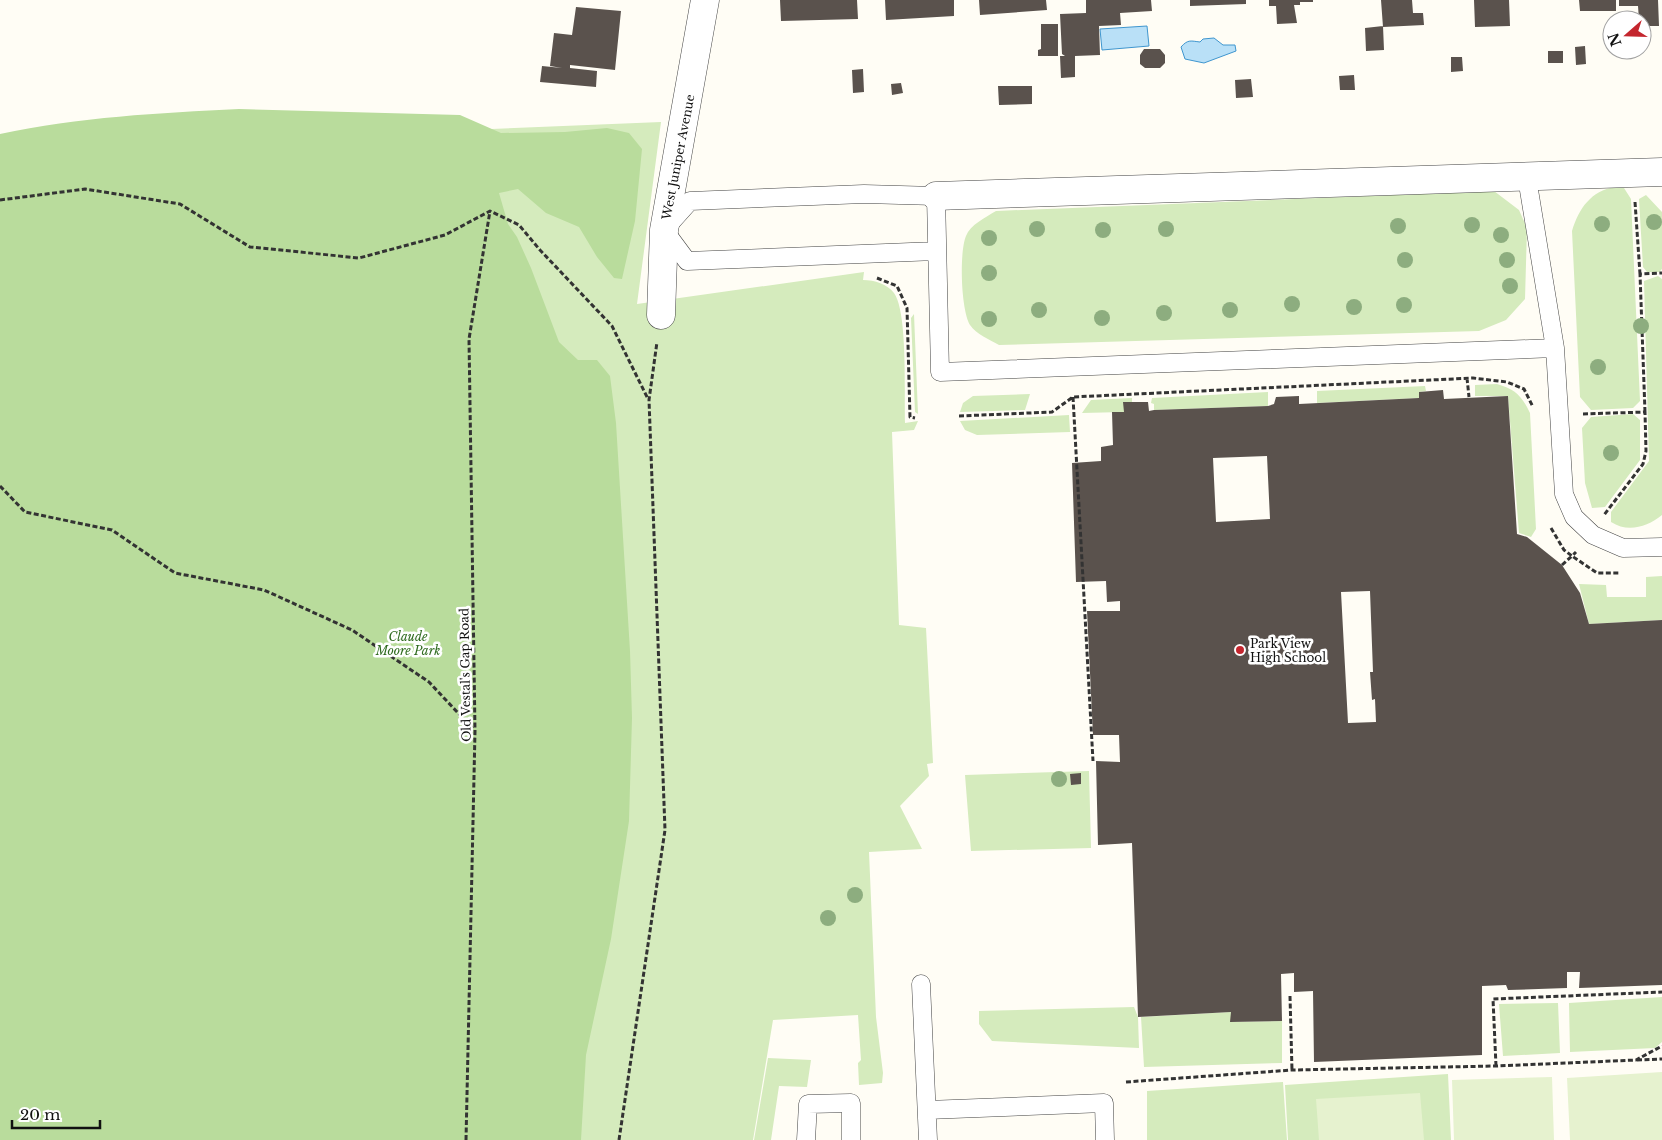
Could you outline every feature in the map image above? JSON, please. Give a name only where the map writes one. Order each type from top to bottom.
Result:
[{"type":"street","name":"West Juniper Avenue","points":[[661,315],[664,230],[705,0]]},
{"type":"street","points":[[936,196],[1527,178],[1662,172]]},
{"type":"lane","points":[[1527,178],[1554,348],[1564,494],[1574,518],[1593,535],[1624,548],[1662,547]]},
{"type":"lane","points":[[936,251],[687,261],[664,230],[690,201],[864,194],[936,196],[940,372],[1554,348]]},
{"type":"lane","points":[[921,984],[928,1140]]},
{"type":"lane","points":[[806,1140],[808,1104],[851,1103],[851,1140]]},
{"type":"lane","points":[[927,1110],[1104,1103],[1106,1140]]},
{"type":"path","points":[[0,200],[85,189],[180,204],[250,247],[359,258],[445,235],[490,211],[519,224],[540,250],[612,326],[648,400]]},
{"type":"path","points":[[1602,517],[1643,464],[1646,451],[1640,274],[1635,200]]},
{"type":"path","name":"Old Vestal's Gap Road","points":[[466,1140],[475,731],[469,339],[490,211]]},
{"type":"path","points":[[1640,274],[1662,273]]},
{"type":"path","points":[[871,276],[897,286],[907,308],[910,417],[915,418]]},
{"type":"path","points":[[620,1140],[665,830],[648,400],[661,315]]},
{"type":"path","points":[[1467,378],[1469,397]]},
{"type":"path","points":[[959,416],[1052,412],[1073,397],[1467,378],[1507,382],[1524,389],[1535,413]]},
{"type":"path","points":[[1073,397],[1092,760]]},
{"type":"path","points":[[1579,414],[1645,412]]},
{"type":"path","points":[[0,486],[25,512],[112,530],[175,573],[264,590],[352,630],[429,682],[475,731]]},
{"type":"path","points":[[1562,566],[1572,556]]},
{"type":"path","points":[[1496,1066],[1493,1000],[1662,992]]},
{"type":"path","points":[[1290,996],[1292,1070]]},
{"type":"path","points":[[1636,1060],[1662,1046]]},
{"type":"path","points":[[1126,1082],[1292,1070],[1496,1066],[1662,1059]]},
{"type":"green space","name":"Claude Moore Park","points":[[239,109],[460,115],[501,133],[565,132],[607,128],[629,133],[642,149],[635,221],[622,279],[614,278],[597,257],[579,227],[546,213],[518,189],[499,193],[508,224],[517,237],[531,268],[559,342],[578,360],[597,360],[610,376],[616,423],[630,651],[632,718],[629,821],[611,939],[586,1055],[581,1140],[0,1140],[0,134],[59,123],[149,114]]},
{"type":"green space","name":"Claude Moore Park","points":[[661,122],[637,304],[864,272],[863,280],[876,282],[888,287],[894,293],[898,303],[903,335],[905,423],[918,421],[914,430],[892,432],[899,625],[926,628],[933,763],[927,764],[929,776],[900,806],[922,849],[869,852],[876,1017],[883,1073],[882,1083],[859,1085],[858,1063],[861,1060],[858,1015],[773,1020],[753,1140],[0,1140],[0,149]]},
{"type":"green space","points":[[1615,187],[1624,188],[1631,199],[1640,401],[1633,408],[1591,410],[1580,397],[1572,231],[1578,215],[1587,202],[1599,192]]},
{"type":"green space","points":[[1494,191],[1519,210],[1527,228],[1525,299],[1506,320],[1479,331],[999,345],[976,331],[970,325],[967,318],[962,281],[962,255],[966,236],[971,228],[996,211]]},
{"type":"green space","points":[[1646,195],[1662,212],[1662,269],[1659,272],[1647,272],[1643,267],[1639,199]]},
{"type":"green space","points":[[1658,276],[1662,279],[1662,515],[1650,523],[1631,528],[1611,522],[1611,512],[1649,461],[1644,281]]},
{"type":"green space","points":[[914,314],[918,414],[915,412],[911,318]]},
{"type":"green space","points":[[1497,384],[1509,388],[1517,394],[1530,413],[1536,529],[1531,537],[1519,533],[1508,396],[1475,396],[1475,385]]},
{"type":"green space","points":[[1425,386],[1426,391],[1419,392],[1419,398],[1317,403],[1317,391]]},
{"type":"green space","points":[[1268,392],[1268,406],[1154,410],[1154,404],[1151,403],[1152,398]]},
{"type":"green space","points":[[1030,394],[1025,410],[960,412],[963,403],[973,396]]},
{"type":"green space","points":[[1132,398],[1132,402],[1124,412],[1082,413],[1091,400]]},
{"type":"green space","points":[[1633,414],[1640,420],[1640,460],[1605,507],[1592,508],[1585,483],[1582,428],[1591,417]]},
{"type":"green space","points":[[1069,415],[1070,432],[977,435],[965,430],[960,421]]},
{"type":"green space","points":[[1662,576],[1662,620],[1589,624],[1579,584],[1606,585],[1607,597],[1646,597],[1646,577]]},
{"type":"green space","points":[[1089,771],[1091,848],[971,851],[965,775]]},
{"type":"green space","points":[[1662,997],[1662,1042],[1655,1048],[1570,1052],[1569,1003]]},
{"type":"green space","points":[[1558,1003],[1560,1053],[1503,1056],[1499,1004]]},
{"type":"green space","points":[[1134,1007],[1138,1017],[1139,1048],[992,1041],[979,1024],[979,1011]]},
{"type":"green space","points":[[1231,1012],[1231,1022],[1282,1021],[1282,1063],[1144,1067],[1141,1017]]},
{"type":"green space","points":[[768,1058],[811,1060],[807,1087],[779,1086],[771,1140],[754,1140]]},
{"type":"green space","points":[[1662,1072],[1662,1140],[1570,1140],[1567,1078]]},
{"type":"green space","points":[[1448,1074],[1451,1140],[1288,1140],[1285,1085]]},
{"type":"green space","points":[[1552,1077],[1554,1140],[1454,1140],[1452,1080]]},
{"type":"green space","points":[[1283,1082],[1287,1140],[1147,1140],[1147,1091]]},
{"type":"green space","points":[[1420,1093],[1424,1140],[1319,1140],[1316,1099]]},
{"type":"water","points":[[1147,26],[1149,46],[1102,50],[1100,29]]},
{"type":"water","points":[[1214,38],[1223,45],[1235,45],[1236,51],[1204,63],[1185,59],[1181,47],[1186,43]]},
{"type":"building","points":[[780,0],[857,0],[858,19],[781,21]]},
{"type":"building","points":[[885,0],[954,0],[954,16],[886,20]]},
{"type":"building","points":[[979,0],[1046,0],[1047,10],[980,15]]},
{"type":"building","points":[[1086,0],[1151,0],[1152,11],[1120,13],[1121,25],[1099,26],[1100,55],[1075,56],[1075,77],[1061,78],[1060,56],[1065,56],[1062,54],[1060,14],[1086,13]]},
{"type":"building","points":[[1190,0],[1246,0],[1246,4],[1190,6]]},
{"type":"building","points":[[1269,0],[1313,0],[1313,2],[1300,2],[1300,5],[1294,5],[1297,23],[1277,24],[1276,6],[1269,6]]},
{"type":"building","points":[[1381,0],[1412,0],[1413,13],[1423,13],[1424,25],[1383,27]]},
{"type":"building","points":[[1474,0],[1509,0],[1510,26],[1475,27]]},
{"type":"building","points":[[1579,0],[1616,0],[1616,10],[1580,11]]},
{"type":"building","points":[[1619,0],[1658,0],[1659,26],[1652,26],[1652,10],[1638,10],[1638,6],[1619,6]]},
{"type":"building","points":[[576,7],[621,11],[615,70],[570,65],[570,68],[597,71],[596,87],[540,82],[542,66],[562,68],[550,66],[554,33],[572,35]]},
{"type":"building","points":[[1041,24],[1058,24],[1058,56],[1038,56],[1038,50],[1041,49]]},
{"type":"building","points":[[1383,26],[1384,50],[1366,51],[1365,28]]},
{"type":"building","points":[[1585,46],[1586,64],[1576,65],[1575,47]]},
{"type":"building","points":[[1144,49],[1160,49],[1165,55],[1165,63],[1160,68],[1145,68],[1140,64],[1140,55]]},
{"type":"building","points":[[1548,51],[1563,51],[1563,63],[1548,63]]},
{"type":"building","points":[[1451,57],[1462,57],[1463,71],[1451,72]]},
{"type":"building","points":[[863,69],[864,92],[853,93],[852,70]]},
{"type":"building","points":[[1354,75],[1355,90],[1340,90],[1339,76]]},
{"type":"building","points":[[1251,79],[1253,97],[1236,98],[1235,80]]},
{"type":"building","points":[[901,83],[903,93],[892,95],[891,84]]},
{"type":"building","points":[[998,86],[1032,86],[1032,104],[999,105]]},
{"type":"building","points":[[1443,390],[1444,399],[1508,396],[1517,534],[1527,537],[1562,565],[1580,593],[1589,624],[1662,620],[1662,985],[1579,988],[1580,972],[1567,972],[1567,988],[1508,990],[1506,985],[1482,986],[1482,1055],[1314,1062],[1313,991],[1294,992],[1294,973],[1281,974],[1282,1021],[1230,1022],[1231,1012],[1138,1017],[1132,843],[1098,845],[1096,761],[1120,762],[1119,735],[1093,735],[1087,611],[1120,611],[1120,601],[1107,602],[1106,581],[1076,582],[1072,463],[1101,461],[1101,447],[1113,445],[1112,412],[1124,412],[1123,402],[1148,402],[1149,411],[1268,406],[1274,404],[1276,397],[1299,396],[1299,404],[1419,398],[1419,392]],"holes":[[[1267,456],[1270,519],[1216,522],[1213,458]],[[1370,591],[1373,672],[1370,672],[1372,700],[1375,699],[1376,722],[1348,723],[1341,592]]]},
{"type":"building","points":[[1081,773],[1081,784],[1071,785],[1070,774]]},
{"type":"place","name":"Park View High School","points":[[1240,650]]}]
